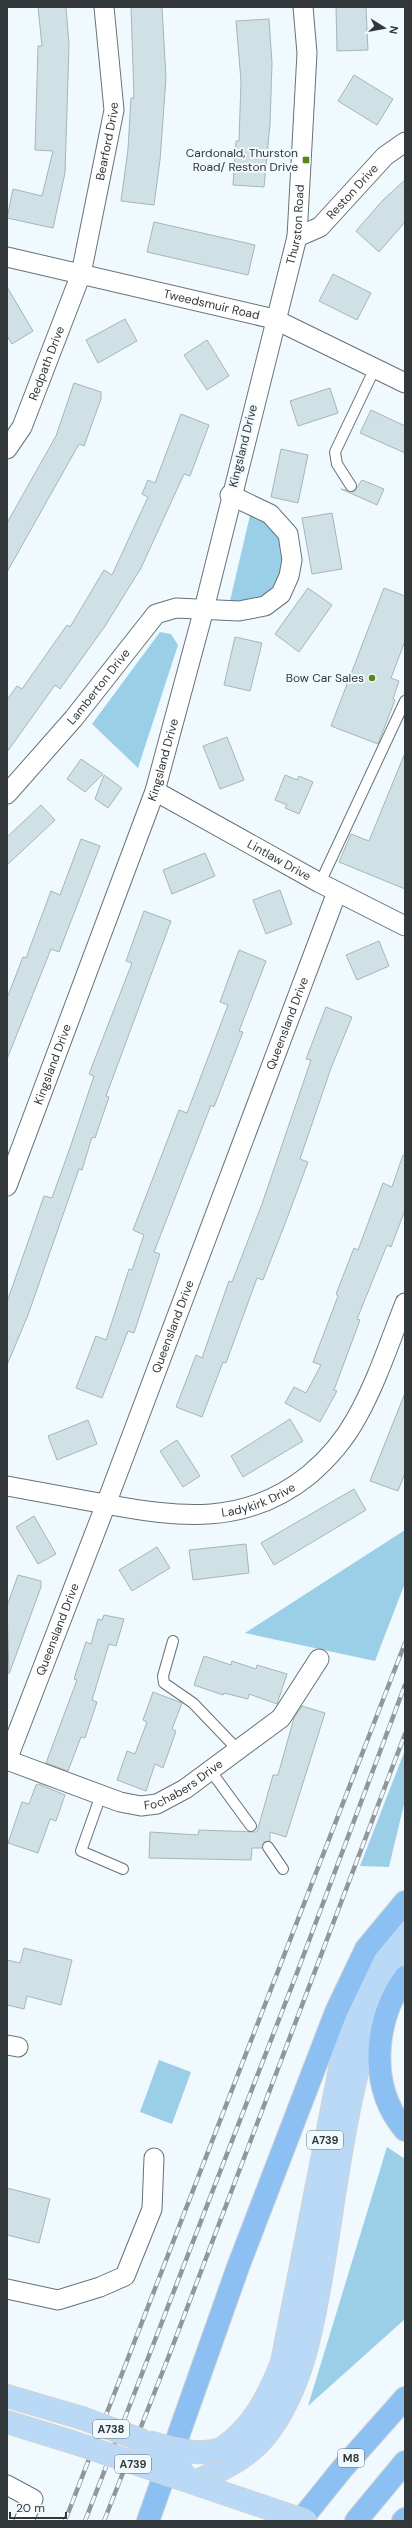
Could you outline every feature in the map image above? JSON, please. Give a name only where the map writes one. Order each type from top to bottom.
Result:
[{"type":"highway","points":[[148,2521],[241,2260],[336,2012],[366,1949],[405,1902]]},
{"type":"highway","points":[[405,1976],[387,2011],[379,2045],[379,2064],[384,2093],[405,2130]]},
{"type":"highway","name":"M8","points":[[300,2521],[342,2468],[405,2398]]},
{"type":"highway","points":[[356,2521],[405,2462]]},
{"type":"main road","name":"A739","points":[[141,2440],[191,2452],[208,2453],[221,2449],[234,2441],[254,2417],[275,2381],[291,2366],[346,2038],[355,2010],[366,1986],[390,1950],[405,1933]]},
{"type":"main road","name":"A739","points":[[7,2422],[195,2482],[232,2465],[263,2439],[275,2423],[291,2366],[319,2287],[348,2109],[365,2038],[380,1997],[393,1975],[405,1960]]},
{"type":"main road","name":"A738","points":[[7,2396],[82,2418],[141,2440]]},
{"type":"main road","name":"A739","points":[[141,2440],[195,2482]]},
{"type":"main road","points":[[195,2482],[306,2521]]},
{"type":"street","name":"Bearford Drive","points":[[81,274],[114,110],[104,7]]},
{"type":"street","name":"Thurston Road","points":[[274,319],[297,237],[307,53],[304,7]]},
{"type":"street","name":"Reston Drive","points":[[297,237],[320,227],[385,156],[405,142]]},
{"type":"street","name":"Tweedsmuir Road","points":[[7,257],[274,319],[405,383]]},
{"type":"street","name":"Redpath Drive","points":[[7,449],[22,427],[81,274]]},
{"type":"street","name":"Kingsland Drive","points":[[7,1186],[155,791],[204,609],[230,495],[274,319]]},
{"type":"street","name":"Lamberton Drive","points":[[7,794],[74,718],[156,614],[176,608],[239,611],[265,606],[281,594],[289,576],[292,560],[288,534],[270,514],[230,495]]},
{"type":"street","name":"Lintlaw Drive","points":[[155,791],[320,883],[405,926]]},
{"type":"street","name":"Queensland Drive","points":[[7,1760],[106,1504],[337,892]]},
{"type":"street","name":"Ladykirk Drive","points":[[7,1486],[157,1514],[216,1515],[240,1510],[272,1499],[297,1484],[320,1466],[339,1444],[356,1418],[369,1393],[405,1303]]},
{"type":"street","name":"Fochabers Drive","points":[[7,1760],[101,1795],[134,1805],[157,1804],[185,1789],[281,1718],[319,1659]]},
{"type":"street","points":[[7,2289],[58,2300],[100,2287],[125,2276],[152,2209],[154,2158]]},
{"type":"street","points":[[7,2485],[33,2499],[24,2521]]},
{"type":"lane","points":[[351,486],[337,464],[335,452],[374,368]]},
{"type":"lane","points":[[320,883],[405,701]]},
{"type":"lane","points":[[172,1641],[163,1676],[164,1683],[193,1704],[238,1750]]},
{"type":"lane","points":[[210,1770],[251,1826]]},
{"type":"lane","points":[[101,1795],[80,1851],[123,1869]]},
{"type":"lane","points":[[268,1847],[283,1869]]},
{"type":"shaded area","points":[[251,511],[285,535],[288,559],[268,599],[229,605]]},
{"type":"shaded area","points":[[160,632],[171,634],[178,645],[138,768],[92,724]]},
{"type":"shaded area","points":[[405,1530],[405,1583],[375,1661],[245,1633]]},
{"type":"shaded area","points":[[405,1750],[405,1800],[389,1867],[360,1866]]},
{"type":"shaded area","points":[[159,2060],[191,2072],[172,2124],[140,2112]]},
{"type":"shaded area","points":[[387,2147],[405,2159],[405,2319],[308,2406]]},
{"type":"building","points":[[38,7],[66,7],[69,45],[65,173],[53,228],[7,218],[13,189],[42,196],[53,151],[35,150],[38,46],[42,46]]},
{"type":"building","points":[[131,7],[162,7],[166,78],[160,160],[154,205],[121,201],[128,149],[131,98],[134,98]]},
{"type":"building","points":[[336,7],[366,7],[368,50],[337,51]]},
{"type":"building","points":[[269,19],[272,63],[270,124],[264,187],[233,185],[236,141],[239,141],[241,81],[236,21]]},
{"type":"building","points":[[354,75],[393,99],[377,125],[338,101]]},
{"type":"building","points":[[405,180],[405,222],[379,252],[356,231],[383,200]]},
{"type":"building","points":[[154,222],[255,245],[248,275],[147,252]]},
{"type":"building","points":[[333,274],[371,293],[357,320],[319,301]]},
{"type":"building","points":[[7,287],[33,331],[12,344],[7,336]]},
{"type":"building","points":[[125,319],[137,341],[98,363],[86,340]]},
{"type":"building","points":[[207,340],[229,376],[207,390],[184,355]]},
{"type":"building","points":[[74,383],[101,392],[101,399],[84,446],[79,444],[7,572],[7,523],[56,436]]},
{"type":"building","points":[[330,388],[338,413],[298,426],[290,401]]},
{"type":"building","points":[[371,410],[405,426],[405,453],[360,433]]},
{"type":"building","points":[[181,414],[209,425],[190,476],[184,474],[141,568],[105,626],[60,689],[55,685],[7,752],[7,700],[17,686],[22,689],[67,625],[70,627],[104,570],[112,575],[148,497],[142,494],[148,480],[155,483]]},
{"type":"building","points":[[281,449],[308,455],[298,503],[271,497]]},
{"type":"building","points":[[362,480],[384,489],[377,505],[341,489],[354,492]]},
{"type":"building","points":[[332,513],[342,569],[312,574],[302,518]]},
{"type":"building","points":[[308,588],[332,605],[299,652],[275,634]]},
{"type":"building","points":[[384,588],[405,596],[405,641],[391,678],[399,681],[393,699],[395,700],[378,744],[331,726]]},
{"type":"building","points":[[235,637],[262,643],[250,691],[224,685]]},
{"type":"building","points":[[227,737],[244,780],[220,789],[203,746]]},
{"type":"building","points":[[405,753],[405,889],[339,862],[351,834],[369,841]]},
{"type":"building","points":[[81,759],[103,774],[85,792],[67,779]]},
{"type":"building","points":[[104,775],[122,788],[108,808],[95,799]]},
{"type":"building","points":[[285,775],[297,780],[299,776],[313,782],[299,814],[285,808],[287,805],[275,800]]},
{"type":"building","points":[[41,805],[55,820],[7,865],[7,837]]},
{"type":"building","points":[[81,839],[100,846],[59,952],[51,949],[7,1059],[7,998],[23,957],[26,958],[51,891],[60,895]]},
{"type":"building","points":[[205,853],[215,876],[172,894],[163,870]]},
{"type":"building","points":[[280,890],[292,924],[266,934],[253,900]]},
{"type":"building","points":[[144,911],[171,921],[106,1096],[109,1097],[95,1138],[92,1137],[82,1170],[79,1169],[28,1315],[7,1365],[7,1302],[44,1196],[52,1198],[71,1145],[94,1076],[89,1074],[132,963],[126,961]]},
{"type":"building","points":[[379,941],[389,966],[357,980],[346,955]]},
{"type":"building","points":[[239,950],[266,961],[239,1031],[243,1032],[214,1107],[211,1105],[154,1252],[160,1254],[134,1333],[128,1331],[102,1398],[76,1388],[96,1336],[106,1340],[129,1269],[132,1270],[144,1235],[133,1230],[179,1110],[187,1113],[228,1005],[220,1002]]},
{"type":"building","points":[[326,1007],[352,1017],[331,1068],[300,1159],[308,1162],[283,1229],[263,1280],[257,1278],[226,1363],[223,1362],[202,1417],[176,1407],[196,1355],[202,1358],[229,1281],[232,1282],[262,1204],[311,1060],[306,1059]]},
{"type":"building","points":[[403,1155],[405,1155],[405,1210],[391,1247],[387,1245],[357,1319],[360,1320],[334,1390],[337,1391],[320,1422],[285,1403],[294,1387],[306,1393],[321,1365],[313,1362],[338,1296],[336,1294],[354,1248],[358,1250],[383,1183],[392,1187]]},
{"type":"building","points":[[405,1393],[405,1473],[398,1491],[370,1481]]},
{"type":"building","points":[[290,1419],[303,1441],[243,1477],[231,1456]]},
{"type":"building","points":[[88,1420],[97,1444],[57,1460],[48,1436]]},
{"type":"building","points":[[177,1440],[200,1476],[183,1487],[160,1451]]},
{"type":"building","points":[[354,1489],[366,1510],[274,1565],[261,1543]]},
{"type":"building","points":[[34,1516],[56,1554],[38,1564],[16,1527]]},
{"type":"building","points":[[246,1544],[249,1573],[193,1580],[189,1550]]},
{"type":"building","points":[[157,1547],[170,1568],[132,1591],[119,1570]]},
{"type":"building","points":[[18,1575],[41,1581],[41,1587],[9,1674],[7,1606]]},
{"type":"building","points":[[104,1615],[124,1619],[116,1646],[109,1644],[92,1700],[97,1702],[85,1738],[81,1737],[68,1771],[46,1763],[77,1680],[74,1679],[86,1642],[91,1644],[98,1619],[102,1620]]},
{"type":"building","points":[[204,1656],[231,1665],[232,1661],[256,1669],[257,1665],[287,1674],[277,1704],[249,1694],[248,1699],[224,1693],[223,1695],[194,1685]]},
{"type":"building","points":[[153,1692],[182,1703],[172,1729],[176,1731],[163,1768],[155,1764],[146,1791],[117,1780],[127,1751],[135,1754],[147,1722],[143,1720]]},
{"type":"building","points":[[302,1706],[325,1713],[286,1837],[270,1832],[270,1841],[264,1842],[262,1848],[252,1848],[251,1860],[149,1858],[150,1832],[198,1835],[199,1830],[257,1832],[273,1775],[278,1775],[294,1718]]},
{"type":"building","points":[[39,1784],[65,1795],[56,1821],[50,1819],[38,1853],[8,1843],[22,1802],[29,1804],[36,1785]]},
{"type":"building","points":[[24,1948],[72,1960],[61,2005],[27,1996],[24,2009],[7,2005],[7,1960],[20,1963]]},
{"type":"building","points":[[7,2188],[50,2199],[39,2243],[7,2235]]},
{"type":"railway","points":[[65,2521],[405,1643]]},
{"type":"railway","points":[[85,2521],[295,1978],[405,1685]]},
{"type":"railway","points":[[104,2521],[170,2353],[405,1734]]},
{"type":"place","name":"Cardonald, Thurston Road/ Reston Drive","points":[[306,160]]},
{"type":"place","name":"Bow Car Sales","points":[[372,678]]}]
